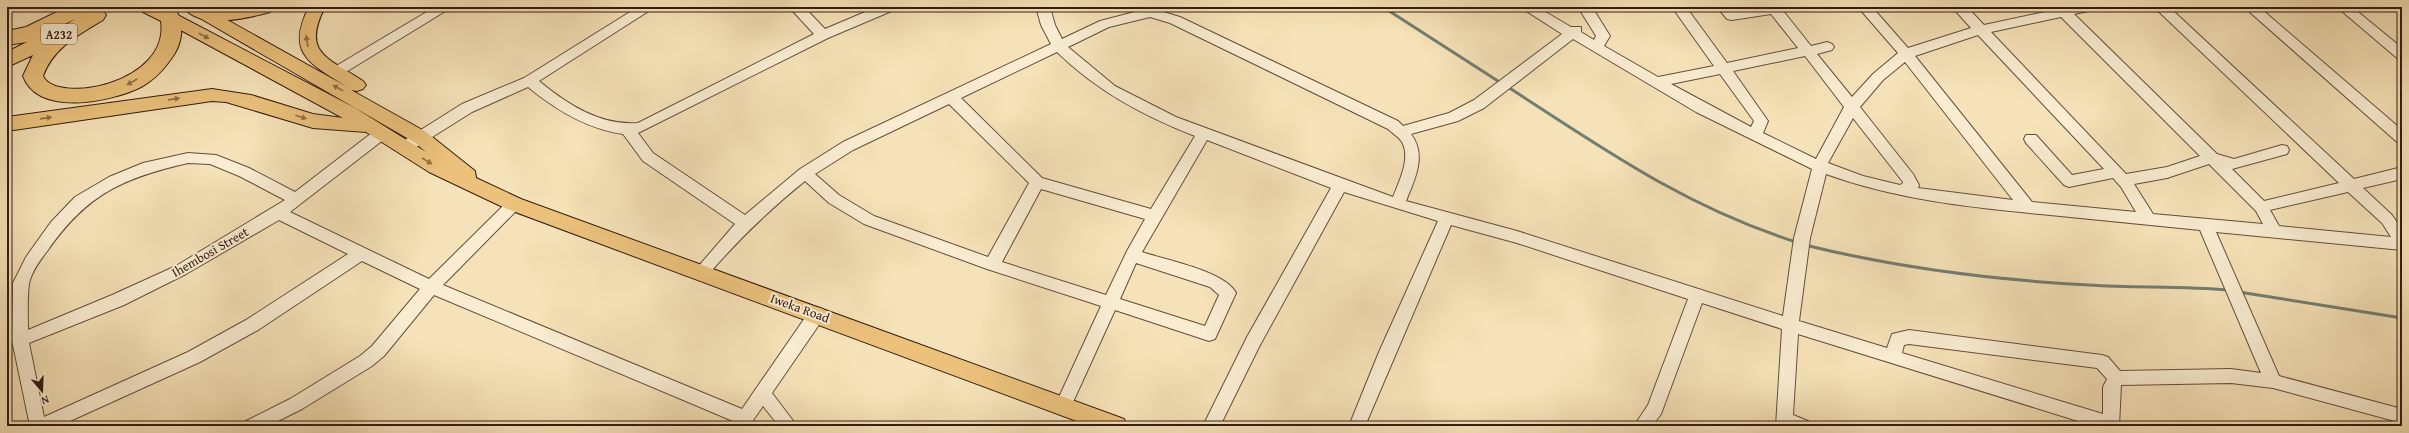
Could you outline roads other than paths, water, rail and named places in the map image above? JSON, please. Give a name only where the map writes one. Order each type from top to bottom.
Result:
[{"type":"highway","points":[[97,10],[45,51],[39,60],[33,76],[39,86],[57,94],[83,97],[121,88],[134,81],[156,65],[168,48],[172,32],[170,17],[150,7]]},
{"type":"highway","points":[[199,10],[234,13],[263,7]]},
{"type":"highway","name":"A232","points":[[7,45],[32,33],[97,10]]},
{"type":"highway","name":"A232","points":[[7,60],[97,10]]},
{"type":"highway","points":[[7,38],[32,33]]},
{"type":"main road","points":[[317,7],[307,29],[305,37],[307,46],[321,63],[368,94],[384,114]]},
{"type":"main road","points":[[199,10],[384,114],[445,155],[484,190]]},
{"type":"main road","name":"Iweka Road","points":[[170,17],[376,130],[436,167],[514,204],[817,314],[1062,408],[1116,426]]},
{"type":"main road","points":[[7,124],[184,98],[219,95],[251,100],[312,120],[376,130]]},
{"type":"street","points":[[336,72],[445,7]]},
{"type":"street","points":[[405,147],[466,108],[529,82],[648,7]]},
{"type":"street","points":[[796,7],[823,35]]},
{"type":"street","points":[[529,82],[575,114],[612,128],[628,130],[640,128],[823,35],[889,7]]},
{"type":"street","points":[[1043,7],[1048,24],[1059,46],[1081,67],[1110,88],[1171,121],[1340,185],[1398,204],[1517,237],[1698,294],[1790,325],[1893,355],[2111,425],[2111,387],[2116,378]]},
{"type":"street","points":[[1527,7],[1574,32],[1596,48],[1755,135],[1821,167],[1861,181],[1902,191],[2028,208],[2275,233],[2402,243]]},
{"type":"street","points":[[1584,7],[1603,36],[1596,48]]},
{"type":"street","points":[[1679,7],[1761,121],[1755,135]]},
{"type":"street","points":[[1724,7],[1732,16],[1774,8],[1908,178],[1912,185],[1902,191]]},
{"type":"street","points":[[1865,7],[1906,54],[2028,208]]},
{"type":"street","points":[[1959,7],[2119,176],[2149,220]]},
{"type":"street","points":[[1802,426],[1784,423],[1790,325],[1801,244],[1821,167],[1852,106],[1878,77],[1906,54],[1926,46],[1981,30],[2062,9],[2088,7]]},
{"type":"street","points":[[2161,7],[2387,219],[2402,243]]},
{"type":"street","points":[[2251,7],[2396,127],[2402,138]]},
{"type":"street","points":[[2344,7],[2402,54]]},
{"type":"street","points":[[702,272],[765,205],[805,173],[848,146],[952,98],[1105,24],[1150,9],[1190,26],[1392,125],[1408,140],[1412,154],[1411,169],[1398,204]]},
{"type":"street","points":[[2062,9],[2210,158],[2261,207],[2275,233]]},
{"type":"street","points":[[1400,132],[1453,117],[1499,89],[1574,32]]},
{"type":"street","points":[[1658,82],[1827,46]]},
{"type":"street","points":[[952,98],[1037,182],[1154,216]]},
{"type":"street","name":"Ihembosi Street","points":[[20,340],[118,300],[181,270],[278,213],[376,130]]},
{"type":"street","points":[[628,130],[648,157],[746,224]]},
{"type":"street","points":[[1062,408],[1132,255],[1204,133]]},
{"type":"street","points":[[2031,139],[2069,181],[2166,172],[2210,158],[2234,164],[2282,150]]},
{"type":"street","points":[[296,199],[244,172],[211,159],[188,158],[148,167],[114,182],[80,201],[56,226],[14,284],[20,340],[39,426],[194,357],[252,325],[360,254]]},
{"type":"street","points":[[805,173],[834,198],[869,220],[992,265],[1209,334],[1228,293],[1215,282],[1132,255]]},
{"type":"street","points":[[2261,207],[2402,173]]},
{"type":"street","points":[[992,265],[1037,182]]},
{"type":"street","points":[[1211,426],[1253,342],[1340,185]]},
{"type":"street","points":[[252,426],[296,404],[366,361],[378,351],[432,288],[514,204]]},
{"type":"street","points":[[278,213],[432,288],[742,422],[817,314]]},
{"type":"street","points":[[2387,219],[2402,215]]},
{"type":"street","points":[[1357,426],[1387,352],[1447,217]]},
{"type":"street","points":[[2206,226],[2273,381]]},
{"type":"street","points":[[1642,426],[1655,409],[1698,294]]},
{"type":"street","points":[[1893,355],[1898,339],[1909,337],[2102,362],[2116,378],[2231,376],[2273,381],[2402,416]]},
{"type":"street","points":[[762,394],[789,426]]},
{"type":"waterway","points":[[1383,7],[1501,83]]},
{"type":"waterway","points":[[1508,87],[1646,175],[1718,212],[1756,228],[1796,242]]},
{"type":"waterway","points":[[1805,245],[1875,260],[1946,272],[2017,280],[2089,285],[2228,290]]},
{"type":"waterway","points":[[2239,292],[2402,318]]}]
